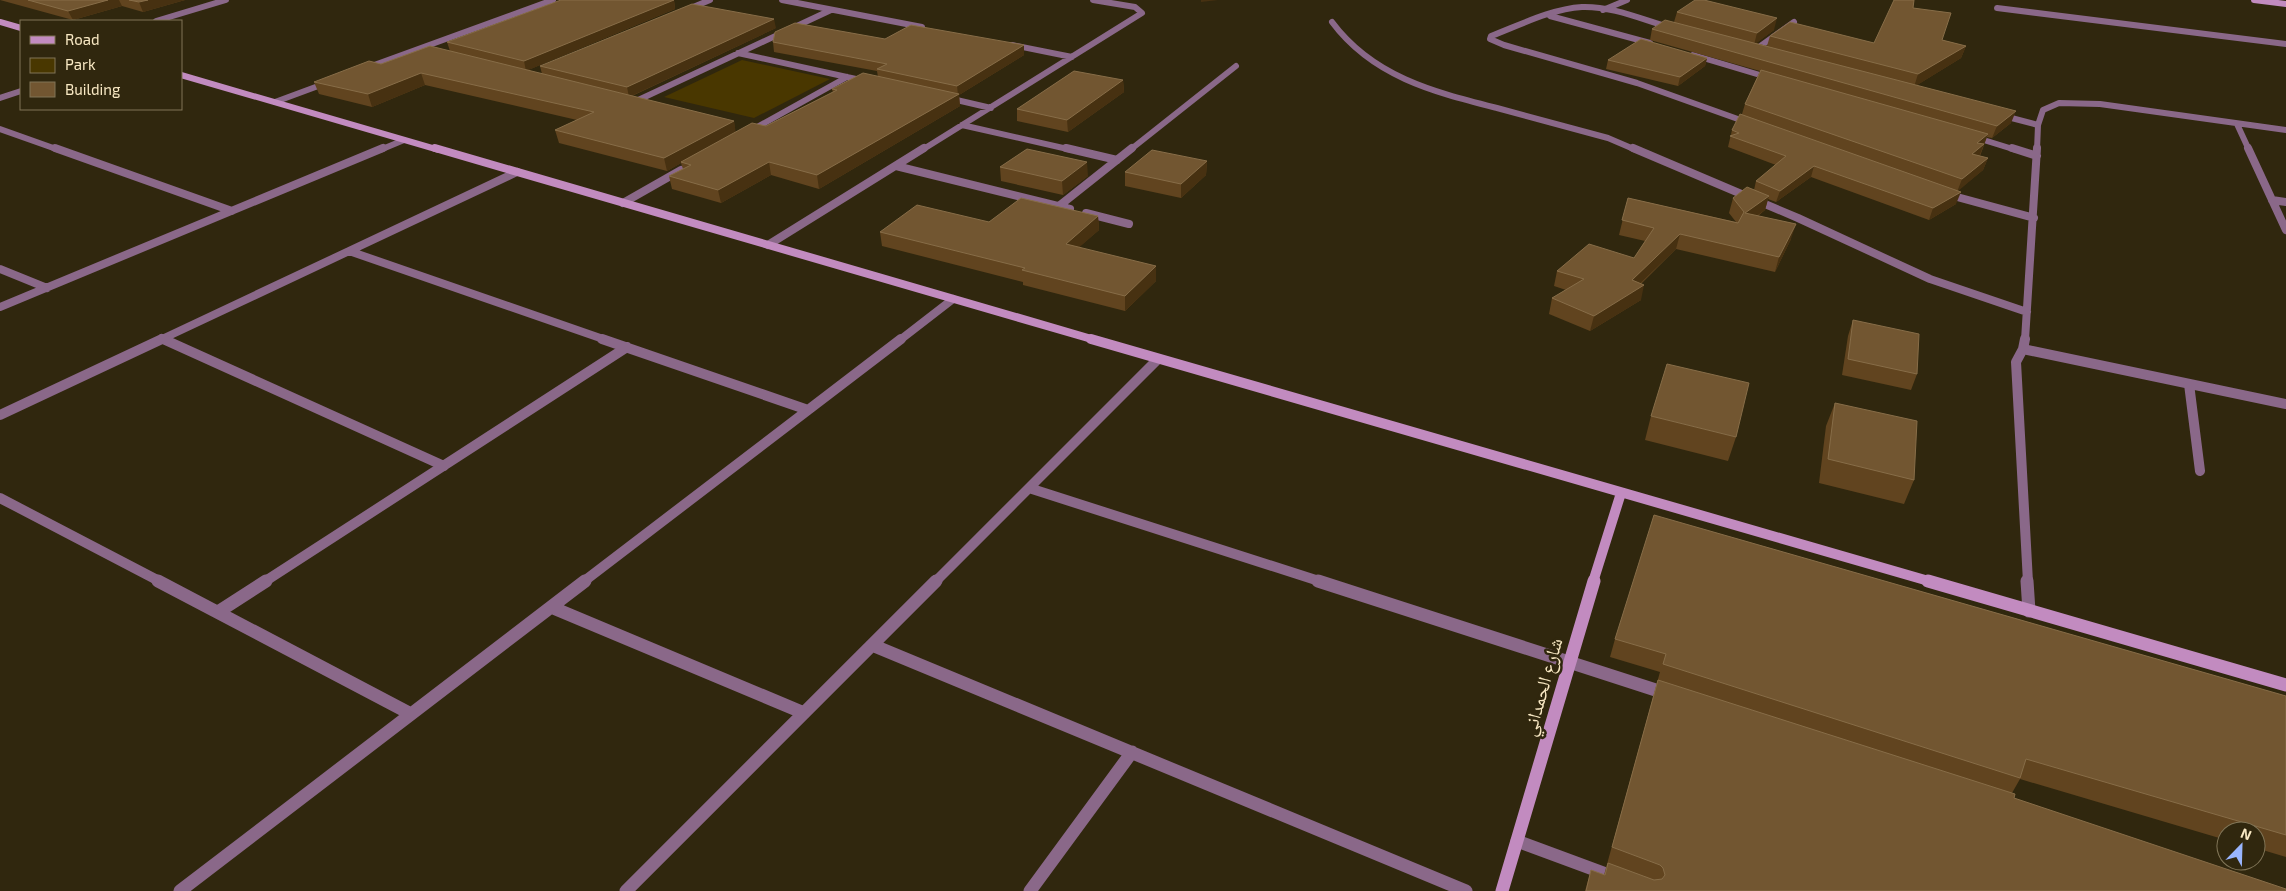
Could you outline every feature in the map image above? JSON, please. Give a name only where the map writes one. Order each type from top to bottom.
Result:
[{"type":"street","points":[[356,72],[553,0]]},
{"type":"street","points":[[683,11],[710,0]]},
{"type":"street","points":[[782,0],[928,29]]},
{"type":"street","points":[[768,245],[1142,13],[1135,7],[1093,0]]},
{"type":"street","points":[[1603,10],[1626,0]]},
{"type":"street","points":[[2254,0],[2286,4]]},
{"type":"street","points":[[159,20],[221,1]]},
{"type":"street","points":[[1679,30],[1603,10],[1584,7],[1565,10],[1492,36],[1490,39],[1504,45],[1637,83],[1756,125]]},
{"type":"street","points":[[1997,8],[2286,44]]},
{"type":"street","points":[[634,102],[831,10]]},
{"type":"street","points":[[1550,16],[1656,45]]},
{"type":"street","points":[[0,22],[20,28]]},
{"type":"street","points":[[1332,22],[1342,37],[1358,51],[1402,79],[1428,90],[1608,138],[1798,218],[1930,279],[2027,312]]},
{"type":"street","points":[[1755,50],[1794,22]]},
{"type":"street","points":[[1005,44],[1072,57]]},
{"type":"street","points":[[1746,47],[1765,52]]},
{"type":"street","points":[[420,49],[428,51]]},
{"type":"street","points":[[738,53],[875,83]]},
{"type":"street","points":[[1685,53],[1780,81]]},
{"type":"street","points":[[1058,206],[1236,66]]},
{"type":"street","points":[[182,75],[1621,494],[2286,685]]},
{"type":"street","points":[[739,133],[748,132],[847,77]]},
{"type":"street","points":[[275,102],[338,79]]},
{"type":"street","points":[[0,98],[20,91]]},
{"type":"street","points":[[943,97],[991,108]]},
{"type":"street","points":[[625,100],[644,105]]},
{"type":"street","points":[[2029,611],[2016,362],[2024,349],[2034,218],[2038,125],[2043,110],[2059,103],[2078,102],[2286,130]]},
{"type":"street","points":[[1991,112],[2038,125]]},
{"type":"street","points":[[2238,124],[2286,230]]},
{"type":"street","points":[[962,125],[1117,160]]},
{"type":"street","points":[[0,129],[232,211]]},
{"type":"street","points":[[1970,136],[2037,156]]},
{"type":"street","points":[[0,307],[404,140]]},
{"type":"street","points":[[623,203],[690,165]]},
{"type":"street","points":[[896,166],[1129,224]]},
{"type":"street","points":[[0,415],[517,172]]},
{"type":"street","points":[[1941,192],[2034,218]]},
{"type":"street","points":[[2272,200],[2286,202]]},
{"type":"street","points":[[349,251],[808,410]]},
{"type":"street","points":[[0,269],[47,288]]},
{"type":"street","points":[[180,891],[953,299]]},
{"type":"street","points":[[162,338],[444,466]]},
{"type":"street","points":[[218,612],[627,347]]},
{"type":"street","points":[[2024,349],[2286,404]]},
{"type":"street","points":[[626,891],[1158,359]]},
{"type":"street","points":[[2189,384],[2200,471]]},
{"type":"street","points":[[1029,488],[1682,699]]},
{"type":"street","name":"شارع الحمداني","points":[[1502,891],[1569,662],[1621,494]]},
{"type":"street","points":[[0,498],[411,714]]},
{"type":"street","points":[[551,607],[804,713]]},
{"type":"street","points":[[872,645],[1466,891]]},
{"type":"street","points":[[1030,891],[1132,752]]},
{"type":"street","points":[[1517,841],[1633,884]]},
{"type":"green space","points":[[742,60],[830,79],[754,118],[664,97]]},
{"type":"building","points":[[28,0],[108,0],[68,11]]},
{"type":"building","points":[[129,0],[148,0],[139,2]]},
{"type":"building","points":[[561,0],[674,0],[524,61],[447,42]]},
{"type":"building","points":[[1695,0],[1704,0],[1777,18],[1757,33],[1677,12]]},
{"type":"building","points":[[1894,0],[1914,0],[1913,8],[1951,13],[1942,40],[1966,46],[1918,74],[1770,36],[1790,22],[1874,43]]},
{"type":"building","points":[[692,4],[774,19],[627,87],[540,66]]},
{"type":"building","points":[[1665,20],[2016,111],[1997,126],[1652,29]]},
{"type":"building","points":[[795,23],[885,39],[911,25],[1024,45],[957,86],[877,69],[887,64],[773,42],[775,32]]},
{"type":"building","points":[[1641,39],[1707,58],[1680,77],[1608,60]]},
{"type":"building","points":[[430,46],[734,121],[664,158],[555,130],[594,112],[421,73],[368,94],[314,82],[369,61],[381,64]]},
{"type":"building","points":[[1761,70],[1988,134],[1977,143],[1984,144],[1972,154],[1988,158],[1962,179],[1745,104]]},
{"type":"building","points":[[1074,71],[1123,80],[1067,120],[1017,109]]},
{"type":"building","points":[[863,73],[959,94],[817,175],[769,162],[718,190],[669,176],[691,165],[681,162],[752,123],[766,126],[837,90],[832,89]]},
{"type":"building","points":[[1740,114],[1961,192],[1933,208],[1814,166],[1780,191],[1756,181],[1786,156],[1730,136],[1739,133],[1732,130]]},
{"type":"building","points":[[1027,149],[1087,162],[1062,181],[1000,167]]},
{"type":"building","points":[[1152,150],[1207,161],[1181,184],[1125,172]]},
{"type":"building","points":[[1747,187],[1769,196],[1745,213],[1796,224],[1779,257],[1680,234],[1632,280],[1644,285],[1594,316],[1552,298],[1584,279],[1557,271],[1589,244],[1634,258],[1654,228],[1622,220],[1628,198],[1738,223],[1744,212],[1733,198]]},
{"type":"building","points":[[1021,198],[1098,216],[1066,244],[1156,266],[1125,296],[1022,270],[1025,268],[880,232],[917,205],[989,222]]},
{"type":"building","points":[[1853,320],[1919,334],[1917,374],[1848,359]]},
{"type":"building","points":[[1667,364],[1749,383],[1736,437],[1651,416]]},
{"type":"building","points":[[1835,403],[1917,421],[1914,480],[1828,459]]},
{"type":"building","points":[[1654,515],[2286,696],[2286,835],[2266,829],[2266,821],[2238,821],[2026,759],[2020,778],[1663,664],[1666,654],[1615,639]]},
{"type":"building","points":[[1658,680],[2015,794],[2014,798],[2216,866],[2216,871],[2232,871],[2286,889],[2286,891],[1586,891],[1591,870],[1605,875],[1608,863],[1654,880],[1662,879],[1665,875],[1660,865],[1612,847]]}]
